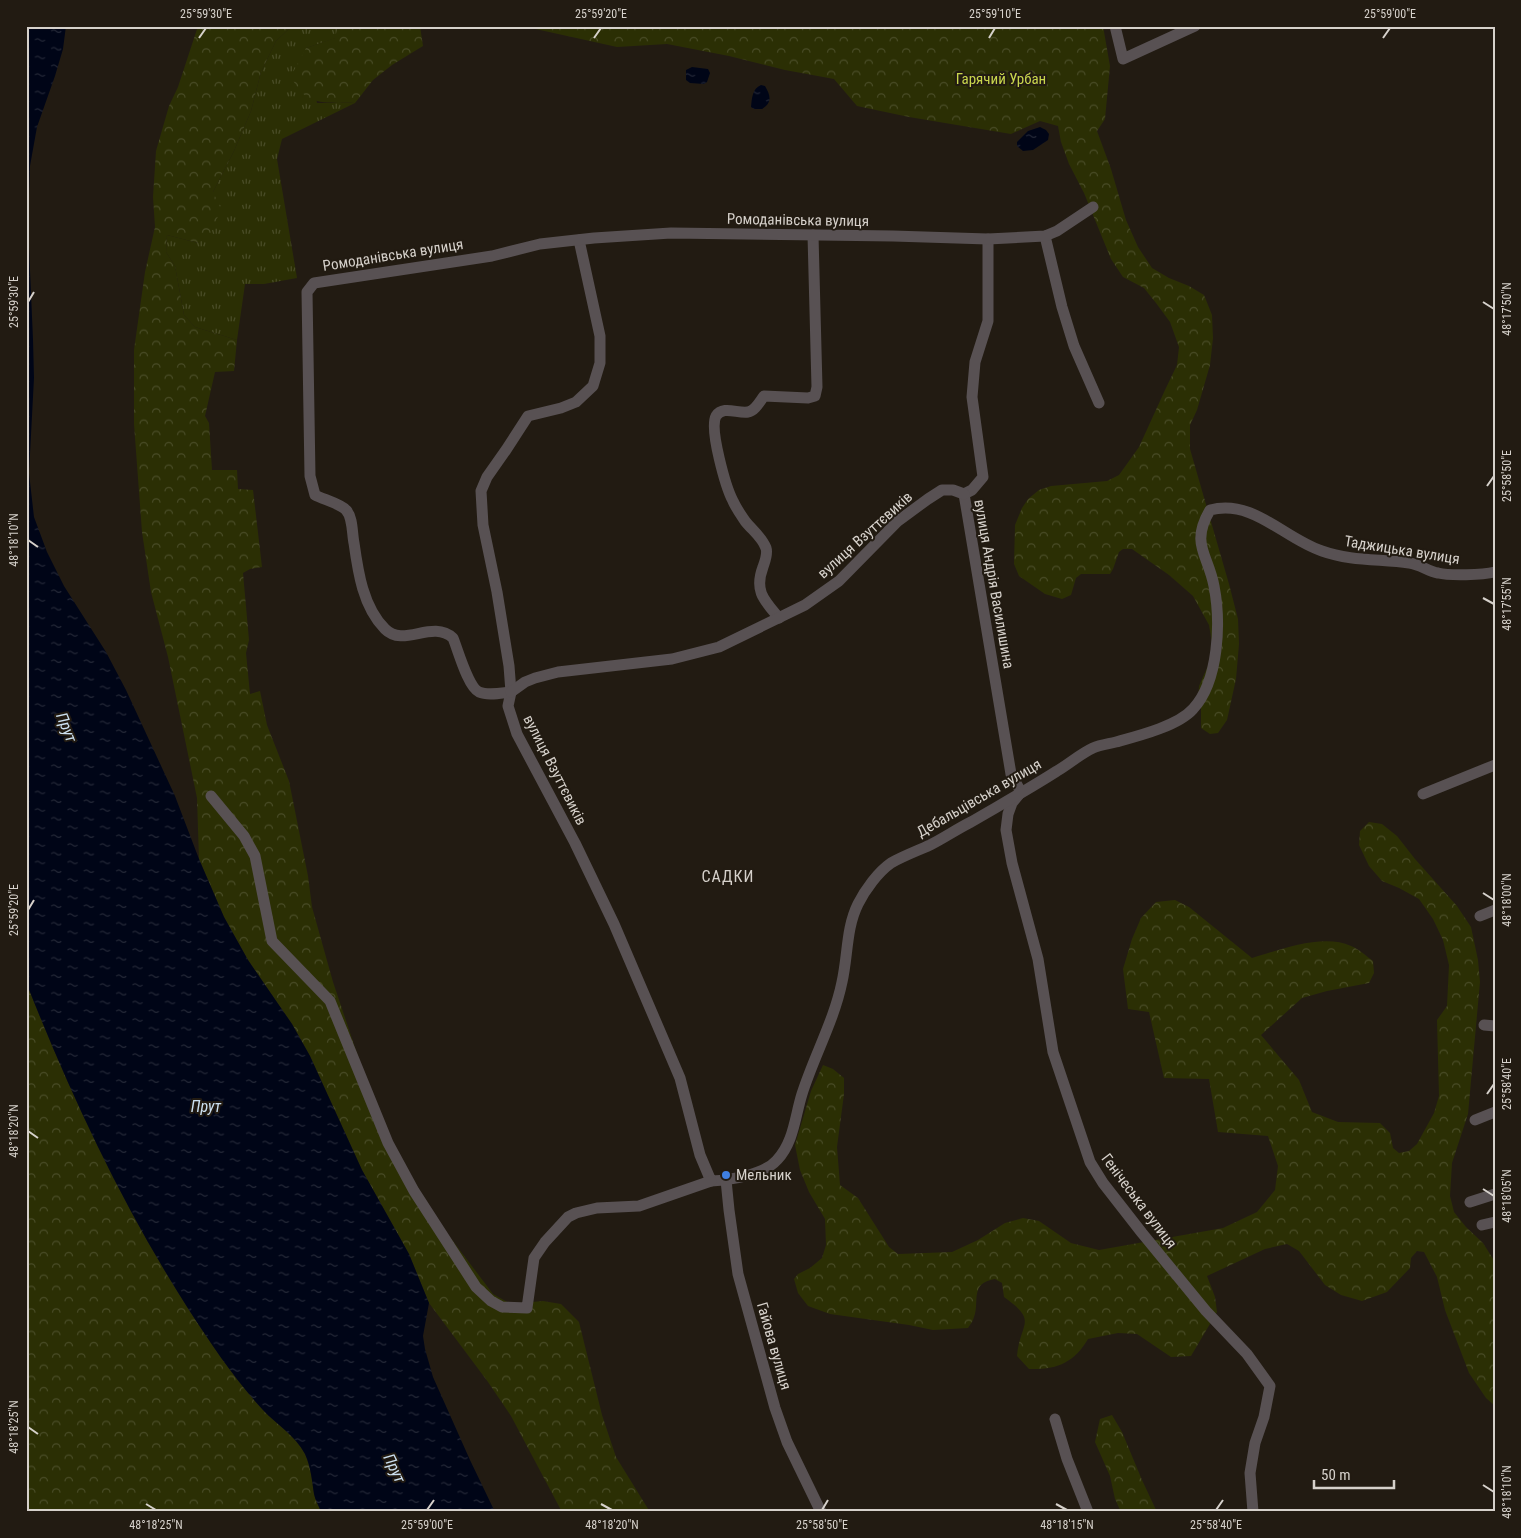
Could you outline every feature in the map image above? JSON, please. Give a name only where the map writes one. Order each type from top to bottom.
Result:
[{"type":"street","points":[[1115,26],[1123,58],[1195,26]]},
{"type":"street","points":[[1093,207],[1057,231],[1045,236],[1062,307],[1074,346],[1099,404]]},
{"type":"street","name":"Ромоданівська вулиця","points":[[511,692],[485,694],[477,692],[471,684],[453,638],[447,633],[438,630],[404,636],[393,634],[385,629],[373,612],[363,591],[350,517],[346,509],[315,495],[310,476],[307,292],[314,283],[492,256],[540,244],[671,233],[988,240],[1045,236]]},
{"type":"street","points":[[778,618],[762,597],[761,573],[767,550],[763,541],[746,523],[732,501],[713,429],[716,417],[720,413],[726,410],[748,412],[753,410],[764,396],[808,398],[814,396],[817,387],[813,235]]},
{"type":"street","points":[[511,692],[505,638],[483,525],[482,491],[487,477],[528,416],[561,408],[576,402],[593,386],[600,363],[600,336],[579,240]]},
{"type":"street","name":"вулиця Андрія Василишина","points":[[988,240],[988,322],[974,362],[972,397],[983,477],[972,490],[964,494],[1011,774],[1021,792]]},
{"type":"street","name":"вулиця Взуттєвиків","points":[[711,1181],[700,1155],[680,1078],[605,906],[575,843],[517,734],[508,706],[511,692],[530,680],[558,672],[672,659],[719,647],[805,605],[839,581],[898,521],[942,490],[954,490],[964,494]]},
{"type":"street","name":"Дебальцівська вулиця","points":[[726,1180],[770,1167],[786,1147],[795,1124],[801,1095],[842,983],[852,921],[859,902],[879,874],[891,864],[934,843],[1056,772],[1093,748],[1136,736],[1175,722],[1192,710],[1207,691],[1219,612],[1214,583],[1202,553],[1200,536],[1203,522],[1210,510],[1222,507],[1238,508],[1254,514]]},
{"type":"street","name":"Таджицька вулиця","points":[[1254,514],[1305,544],[1321,551],[1348,558],[1411,563],[1439,574],[1481,575],[1495,572]]},
{"type":"street","points":[[1423,794],[1495,765]]},
{"type":"street","name":"Генічеська вулиця","points":[[1021,792],[1012,803],[1008,814],[1006,830],[1012,863],[1038,958],[1053,1052],[1090,1162],[1103,1184],[1137,1227],[1206,1311],[1246,1354],[1270,1386],[1264,1417],[1255,1443],[1250,1473],[1253,1512]]},
{"type":"street","points":[[211,796],[244,836],[255,856],[272,941],[330,1001],[388,1143],[410,1183],[476,1287],[491,1300],[502,1307],[528,1308],[534,1258],[550,1236],[568,1217],[576,1212],[597,1208],[639,1206],[711,1181],[726,1180]]},
{"type":"street","points":[[1480,916],[1495,910]]},
{"type":"street","points":[[1475,1120],[1495,1112]]},
{"type":"street","name":"Гайова вулиця","points":[[726,1180],[738,1274],[776,1408],[787,1442],[821,1512]]},
{"type":"street","points":[[1470,1202],[1495,1194]]},
{"type":"street","points":[[1482,1226],[1495,1222]]},
{"type":"street","points":[[1054,1419],[1067,1459],[1088,1512]]},
{"type":"green space","points":[[198,26],[292,26],[276,41],[261,72],[251,111],[234,151],[213,192],[221,209],[211,233],[198,243],[167,235],[166,252],[175,266],[184,315],[195,327],[237,340],[234,371],[215,372],[205,416],[209,423],[212,470],[237,470],[238,489],[253,490],[262,567],[250,569],[243,573],[249,640],[246,653],[250,694],[260,691],[267,725],[289,781],[308,876],[312,907],[333,982],[373,1101],[395,1150],[440,1224],[493,1294],[511,1304],[543,1301],[561,1304],[579,1322],[602,1415],[616,1457],[650,1512],[562,1512],[511,1416],[429,1303],[409,1254],[362,1170],[310,1056],[292,1024],[248,960],[224,917],[199,859],[197,798],[168,657],[151,592],[142,532],[134,424],[134,350],[145,272],[155,227],[153,197],[156,151],[169,106],[178,87]]},
{"type":"green space","points":[[292,26],[338,26],[336,38],[306,48],[317,103],[355,103],[282,139],[277,159],[297,278],[264,284],[245,284],[237,340],[195,327],[184,315],[175,266],[166,252],[167,235],[198,243],[213,192],[234,151],[251,111],[261,72],[276,41]]},
{"type":"green space","points":[[338,26],[420,26],[423,46],[392,65],[373,80],[355,103],[317,101],[303,94],[291,76],[306,48],[335,38]]},
{"type":"green space","name":"Гарячий Урбан","points":[[522,26],[1103,26],[1110,66],[1105,119],[1097,131],[1111,169],[1126,220],[1138,247],[1152,268],[1204,295],[1212,315],[1213,338],[1210,365],[1197,410],[1190,425],[1190,449],[1238,619],[1239,644],[1236,679],[1227,720],[1218,733],[1210,734],[1201,728],[1201,708],[1198,698],[1199,686],[1210,661],[1212,643],[1209,625],[1193,596],[1169,575],[1132,549],[1123,549],[1119,552],[1110,574],[1081,574],[1076,578],[1071,595],[1062,599],[1045,594],[1019,576],[1014,564],[1015,525],[1028,499],[1039,490],[1051,486],[1107,481],[1119,475],[1139,447],[1177,365],[1179,347],[1170,322],[1156,303],[1144,288],[1123,277],[1111,259],[1084,193],[1069,164],[1061,142],[1058,126],[1040,121],[1011,134],[909,117],[857,106],[834,79],[667,44],[617,47]]},
{"type":"green space","points":[[1369,822],[1382,824],[1397,836],[1457,906],[1471,927],[1478,960],[1480,982],[1468,1114],[1452,1163],[1450,1196],[1454,1212],[1483,1243],[1495,1262],[1495,1406],[1486,1398],[1469,1373],[1445,1310],[1437,1277],[1424,1252],[1417,1251],[1411,1258],[1410,1268],[1387,1292],[1362,1301],[1341,1295],[1325,1285],[1299,1251],[1287,1244],[1265,1249],[1207,1276],[1215,1297],[1217,1312],[1191,1356],[1171,1357],[1137,1334],[1118,1333],[1088,1339],[1077,1354],[1056,1366],[1029,1369],[1017,1356],[1025,1323],[1024,1318],[1015,1305],[1004,1297],[1002,1283],[995,1279],[987,1281],[979,1289],[976,1311],[968,1328],[933,1330],[830,1314],[808,1306],[798,1293],[794,1279],[798,1274],[810,1268],[822,1258],[826,1245],[825,1219],[809,1192],[800,1170],[795,1145],[811,1091],[823,1065],[833,1069],[844,1078],[844,1094],[837,1147],[840,1185],[858,1198],[889,1247],[898,1254],[952,1252],[978,1240],[1005,1223],[1023,1218],[1039,1221],[1071,1243],[1099,1250],[1223,1228],[1257,1212],[1275,1190],[1278,1166],[1268,1136],[1218,1132],[1209,1079],[1164,1078],[1149,1012],[1128,1009],[1123,969],[1141,918],[1156,902],[1175,900],[1189,907],[1252,958],[1301,944],[1328,941],[1340,942],[1351,946],[1373,961],[1374,973],[1369,983],[1302,998],[1261,1035],[1299,1080],[1312,1112],[1338,1122],[1380,1123],[1390,1133],[1393,1148],[1399,1153],[1409,1151],[1417,1144],[1434,1113],[1439,1096],[1437,1020],[1447,1006],[1449,965],[1443,940],[1433,919],[1419,899],[1382,881],[1369,866],[1359,845],[1360,831]]},
{"type":"green space","points":[[26,982],[80,1109],[142,1231],[189,1310],[224,1362],[263,1410],[301,1447],[309,1464],[315,1496],[321,1512],[26,1512]]},
{"type":"green space","points":[[1112,1415],[1122,1432],[1157,1512],[1121,1512],[1115,1499],[1110,1476],[1095,1442],[1100,1419]]},
{"type":"water","name":"Прут","points":[[26,26],[66,26],[63,49],[37,127],[30,166],[28,224],[34,378],[29,473],[34,517],[47,552],[64,586],[106,652],[126,690],[175,796],[224,917],[248,960],[292,1024],[310,1056],[362,1170],[409,1254],[429,1303],[423,1336],[433,1377],[495,1512],[321,1512],[315,1496],[309,1464],[301,1447],[263,1410],[224,1362],[189,1310],[142,1231],[80,1109],[26,982]]},
{"type":"water","points":[[692,67],[708,69],[710,73],[707,82],[704,84],[690,83],[686,80],[686,70]]},
{"type":"water","points":[[761,85],[765,86],[770,99],[768,104],[762,109],[754,109],[751,107],[753,94]]},
{"type":"water","points":[[1040,127],[1049,134],[1048,140],[1033,150],[1023,151],[1017,146],[1017,142],[1028,131]]},
{"type":"place","name":"Мельник","points":[[726,1175]]},
{"type":"district","name":"САДКИ","points":[[728,876]]}]
